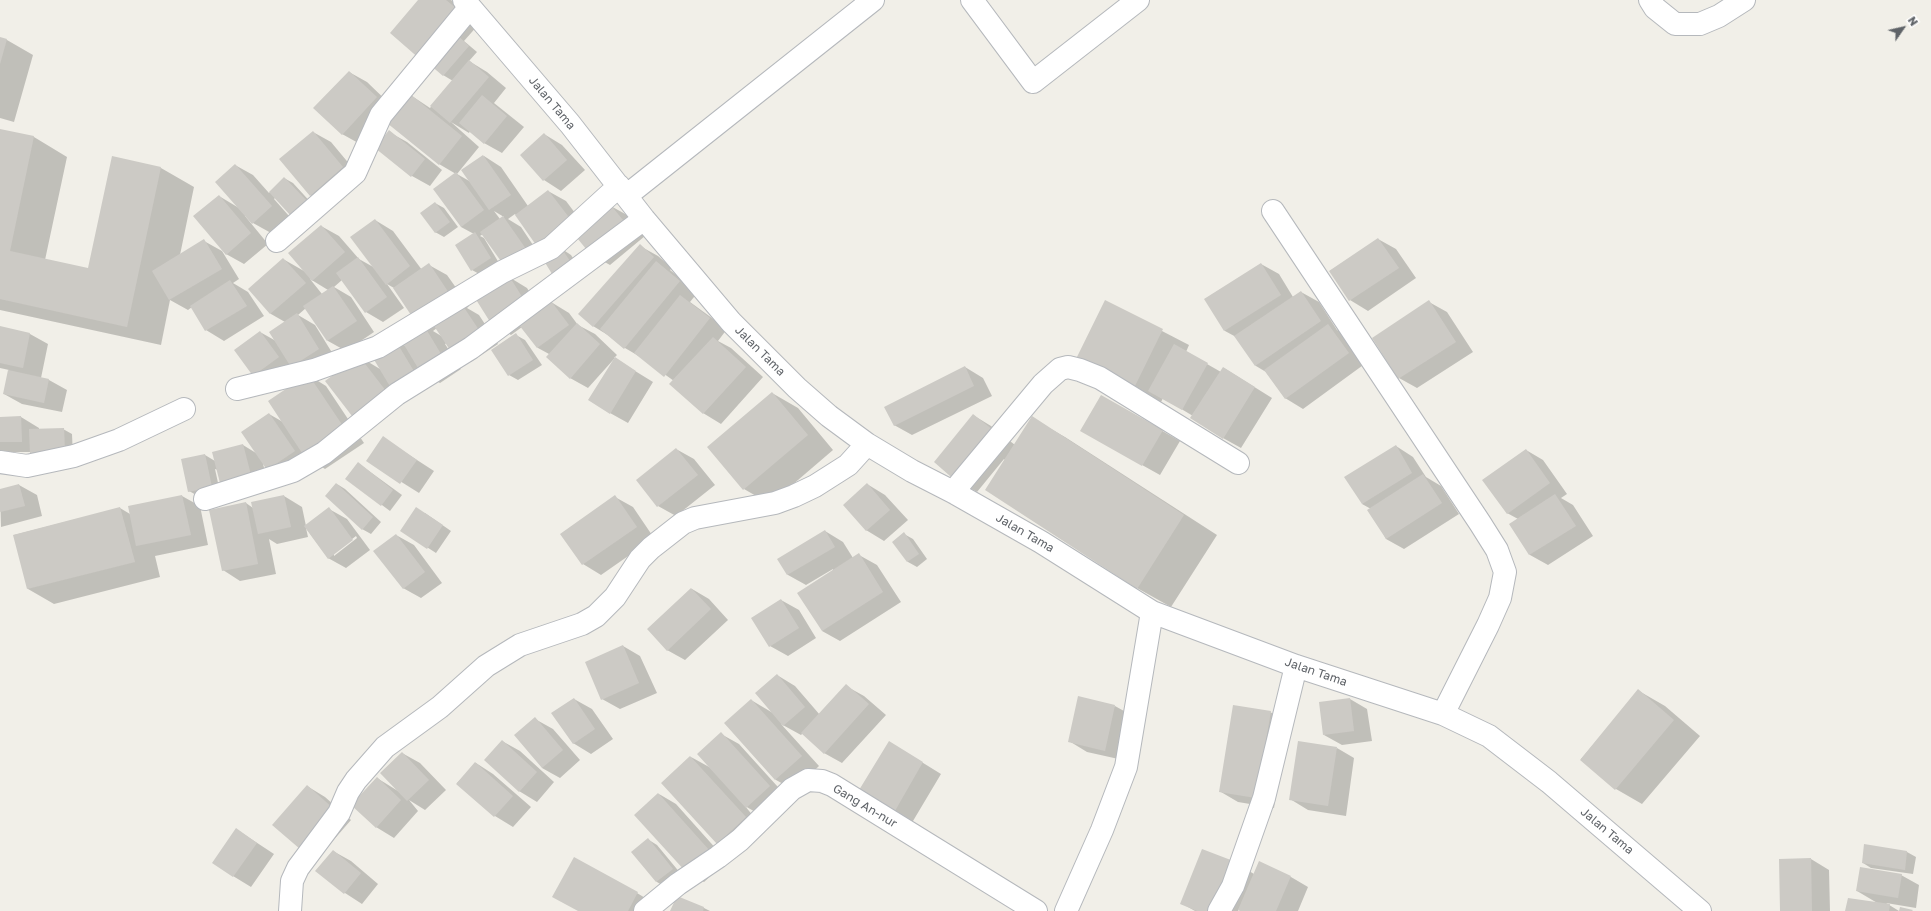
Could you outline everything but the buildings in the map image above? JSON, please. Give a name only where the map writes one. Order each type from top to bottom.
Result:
[{"type":"street","points":[[237,389],[314,370],[378,347],[502,272],[552,248],[622,191],[873,0]]},
{"type":"street","points":[[972,0],[1034,82],[1138,0]]},
{"type":"street","points":[[1650,0],[1655,8],[1675,24],[1700,24],[1719,16],[1744,0]]},
{"type":"street","points":[[277,242],[356,174],[381,115],[467,3]]},
{"type":"street","name":"Jalan Tama","points":[[467,3],[570,124],[644,219],[731,322],[763,355],[829,416],[867,444],[912,471],[953,492],[1041,542],[1152,612],[1296,666],[1443,714],[1489,736],[1543,778],[1700,911]]},
{"type":"street","points":[[1273,211],[1480,523],[1497,550],[1505,572],[1500,598],[1443,714]]},
{"type":"street","points":[[205,499],[293,472],[324,453],[397,394],[471,348],[644,219]]},
{"type":"street","points":[[953,492],[1043,384],[1060,369],[1068,367],[1100,378],[1238,463]]},
{"type":"street","points":[[0,462],[27,466],[74,456],[119,440],[184,410]]},
{"type":"street","points":[[290,911],[292,881],[298,868],[339,813],[348,792],[356,780],[385,747],[440,707],[486,666],[520,645],[582,624],[596,616],[615,597],[646,554],[683,523],[695,518],[775,503],[794,496],[815,486],[848,465],[867,444]]},
{"type":"street","points":[[1066,911],[1102,830],[1126,767],[1152,612]]},
{"type":"street","points":[[1219,911],[1233,886],[1264,798],[1296,666]]},
{"type":"street","name":"Gang An-nur","points":[[645,911],[678,884],[740,840],[792,789],[808,780],[822,781],[832,785],[1036,911]]}]
